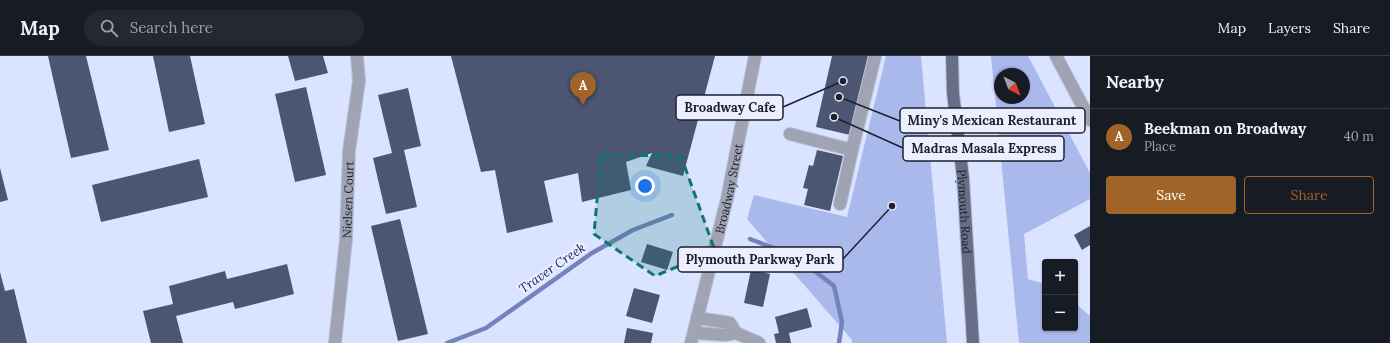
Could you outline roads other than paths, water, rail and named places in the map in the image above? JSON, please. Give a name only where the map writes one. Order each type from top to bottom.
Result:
[{"type":"main road","name":"Plymouth Road","points":[[952,56],[953,93],[963,178],[973,343]]},
{"type":"street","name":"Nielsen Court","points":[[335,343],[346,239],[348,151],[359,81],[357,56]]},
{"type":"street","name":"Broadway Street","points":[[692,338],[727,198],[755,56]]},
{"type":"street","points":[[840,204],[875,56]]},
{"type":"street","points":[[1056,56],[1090,120]]},
{"type":"street","points":[[790,134],[852,150]]},
{"type":"street","points":[[697,318],[730,323],[736,332],[759,343]]},
{"type":"street","points":[[692,338],[726,335],[736,332]]},
{"type":"waterway","name":"Traver Creek","points":[[447,343],[486,328],[592,253],[633,230],[672,215]]},
{"type":"waterway","name":"Traver Creek","points":[[750,239],[795,256],[834,286],[842,322],[839,343]]},
{"type":"place","name":"Broadway Cafe","points":[[843,81]]},
{"type":"place","name":"Miny's Mexican Restaurant","points":[[839,97]]},
{"type":"place","name":"Beekman on Broadway","points":[[583,105]]},
{"type":"place","name":"Madras Masala Express","points":[[834,117]]},
{"type":"place","name":"Plymouth Parkway Park","points":[[892,206]]}]
